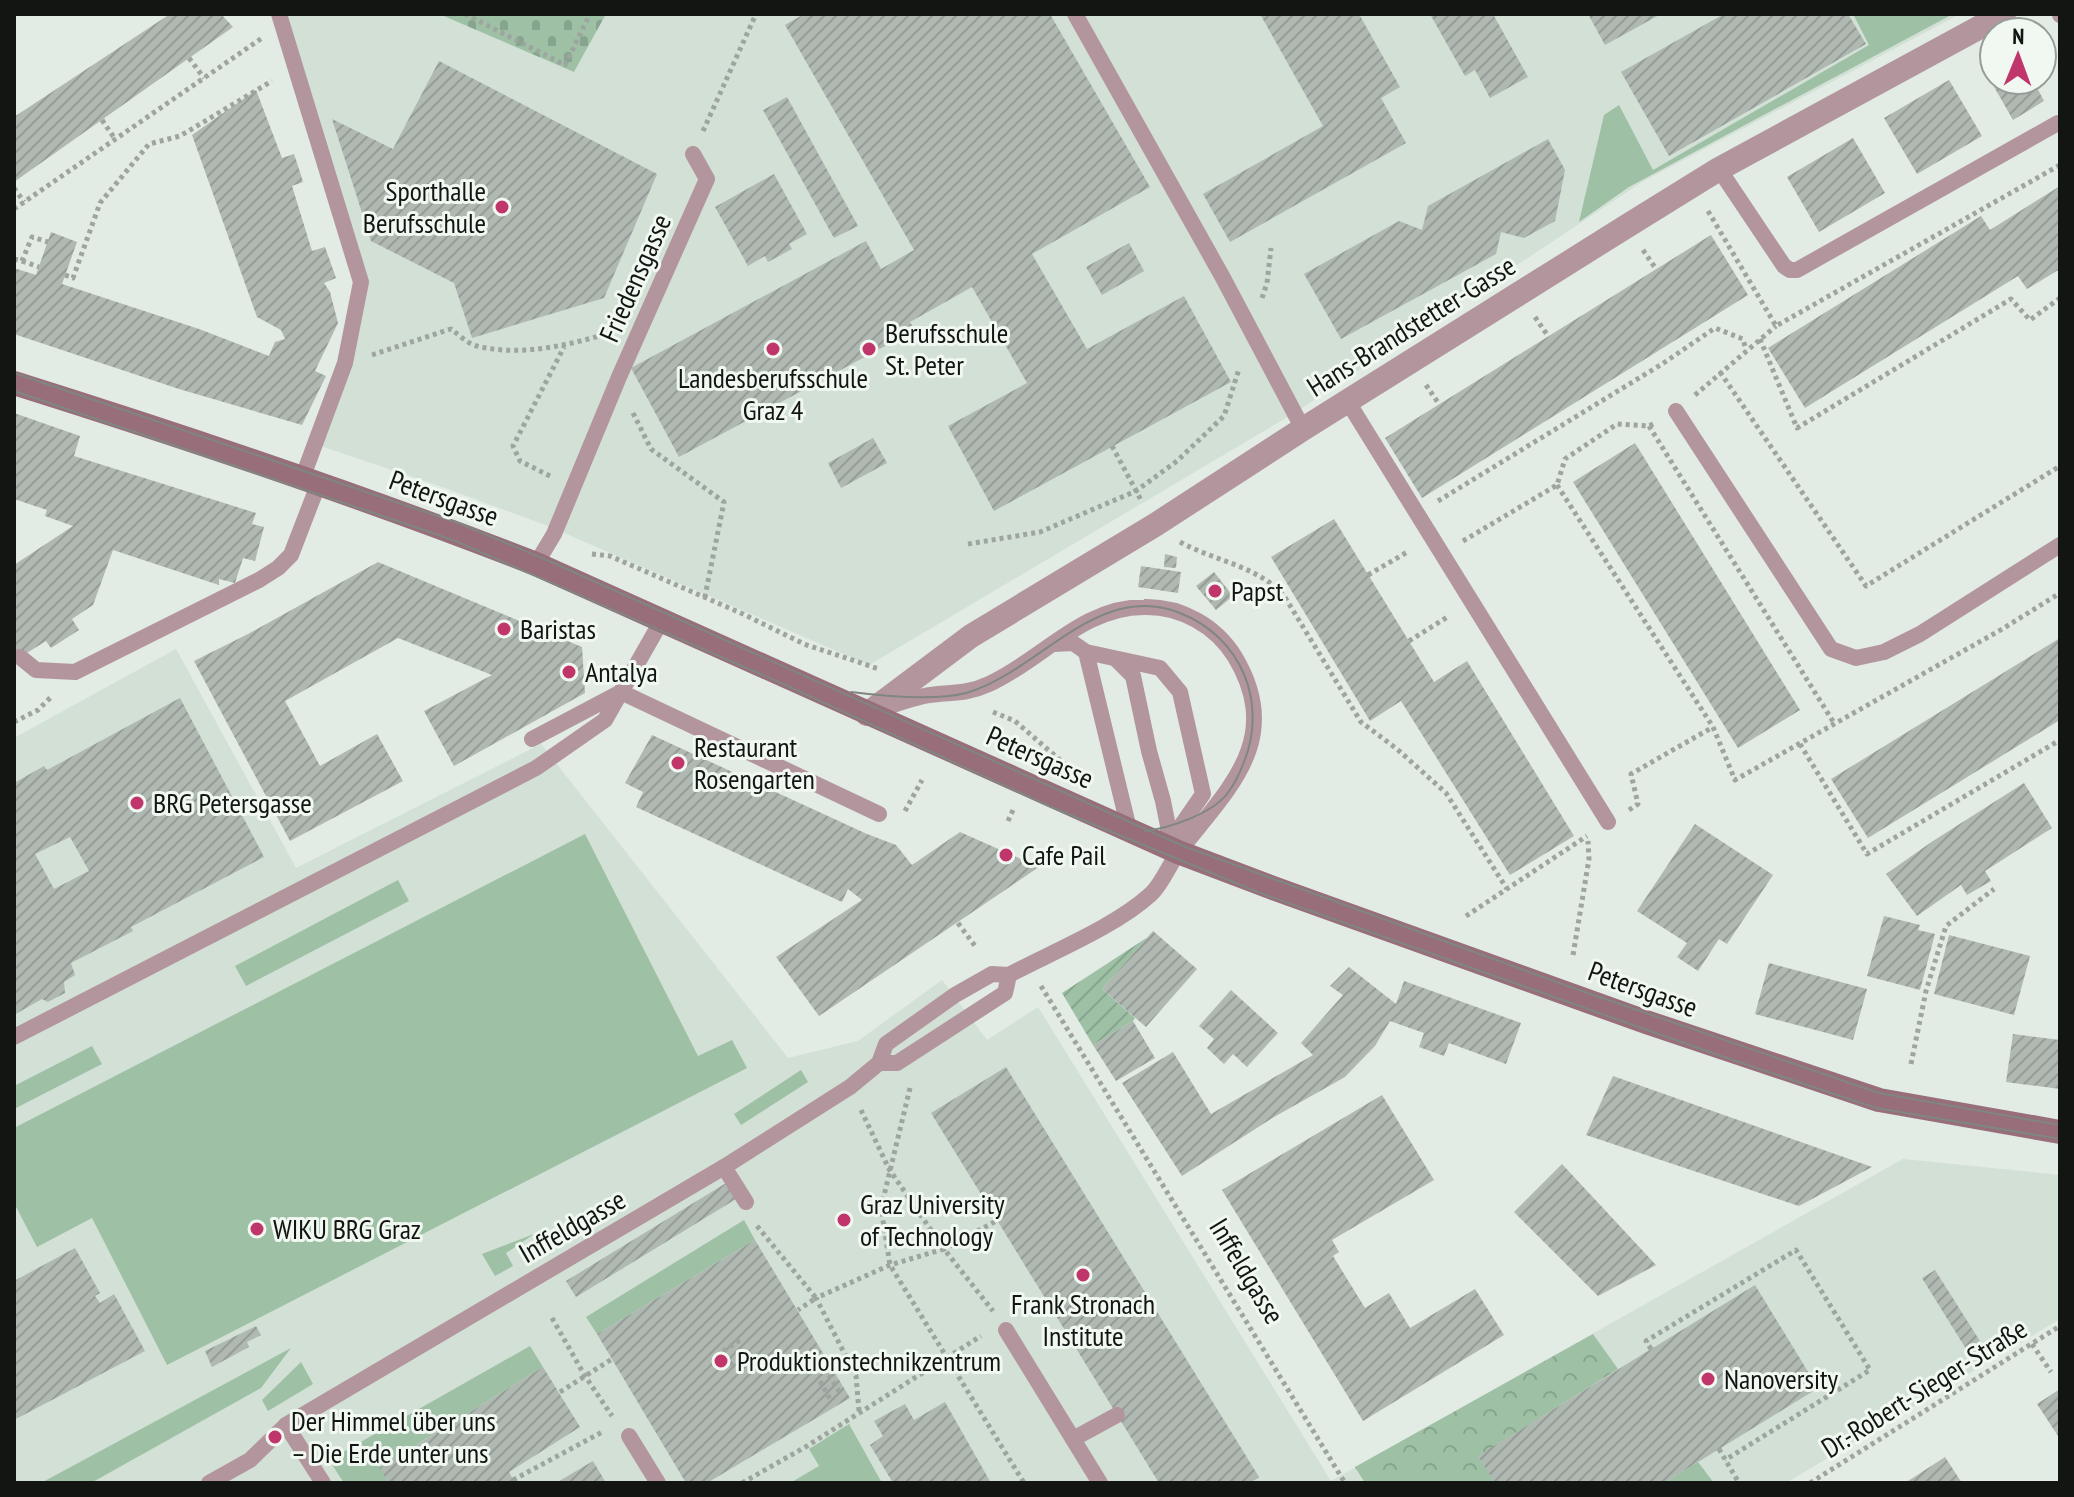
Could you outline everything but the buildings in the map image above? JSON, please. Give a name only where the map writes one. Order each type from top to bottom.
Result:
[{"type":"main road","name":"Petersgasse","points":[[14,383],[455,532],[536,564],[1173,849],[1273,888],[1674,1032],[1879,1100],[2060,1132]]},
{"type":"street","name":"Hans-Brandstetter-Gasse","points":[[867,714],[971,636],[1155,525],[1719,169],[2004,14]]},
{"type":"lane","points":[[1075,14],[1252,331],[1303,429]]},
{"type":"lane","points":[[20,657],[36,670],[75,672],[259,580],[291,555],[345,363],[361,282],[281,19]]},
{"type":"lane","points":[[1719,169],[1784,266],[1797,270],[2058,123]]},
{"type":"lane","name":"Friedensgasse","points":[[536,564],[554,534],[619,377],[707,179],[693,154]]},
{"type":"lane","points":[[1348,402],[1608,822]]},
{"type":"lane","points":[[1676,411],[1831,649],[1856,658],[1884,652],[1920,634],[2060,545]]},
{"type":"lane","points":[[867,714],[927,696],[964,693],[986,686],[1080,625],[1106,613],[1142,606],[1178,611],[1206,625],[1228,645],[1247,677],[1252,697],[1252,738],[1240,773],[1226,796],[1173,849]]},
{"type":"lane","points":[[14,1037],[528,774],[605,720],[662,620]]},
{"type":"lane","points":[[1052,644],[1073,643],[1086,652],[1160,668],[1180,692],[1203,794],[1173,849]]},
{"type":"lane","points":[[1086,652],[1129,829]]},
{"type":"lane","points":[[1115,658],[1133,676],[1173,849]]},
{"type":"lane","points":[[532,739],[621,692]]},
{"type":"lane","points":[[621,692],[879,814]]},
{"type":"lane","name":"Inffeldgasse","points":[[209,1483],[250,1460],[286,1425],[724,1167],[850,1087],[879,1063],[886,1044],[955,995],[992,974],[1009,975],[1122,915],[1153,892],[1173,849]]},
{"type":"lane","name":"Inffeldgasse","points":[[879,1063],[897,1063],[1005,993],[1009,975]]},
{"type":"lane","points":[[724,1167],[748,1209]]},
{"type":"lane","points":[[1004,1327],[1100,1483]]},
{"type":"lane","points":[[1073,1439],[1117,1415]]},
{"type":"lane","points":[[286,1425],[323,1483]]},
{"type":"lane","points":[[629,1436],[658,1483]]},
{"type":"path","points":[[465,14],[565,65],[590,14]]},
{"type":"path","points":[[693,154],[756,14]]},
{"type":"path","points":[[14,209],[204,78],[281,19]]},
{"type":"path","points":[[189,58],[204,78]]},
{"type":"path","points":[[65,275],[73,278],[100,203],[149,144],[180,136],[272,81],[297,70]]},
{"type":"path","points":[[102,120],[115,139]]},
{"type":"path","points":[[14,188],[24,202]]},
{"type":"path","points":[[22,261],[32,237],[48,242]]},
{"type":"path","points":[[968,544],[1040,532],[1136,491],[1177,461],[1224,416],[1267,283],[1271,248]]},
{"type":"path","points":[[14,259],[39,267]]},
{"type":"path","points":[[1760,339],[1797,428],[2011,299],[2030,320],[2060,298]]},
{"type":"path","points":[[1441,554],[1557,485],[1565,459],[1617,424],[1649,426],[1676,411],[1776,326]]},
{"type":"path","points":[[1417,515],[1715,328],[1743,339],[1746,350]]},
{"type":"path","points":[[363,358],[451,329],[474,346],[516,350],[564,346],[594,338]]},
{"type":"path","points":[[564,346],[513,446],[520,461],[574,487]]},
{"type":"path","points":[[1720,372],[1866,586],[2060,466]]},
{"type":"path","points":[[619,377],[651,449],[724,502],[704,601]]},
{"type":"path","points":[[1649,426],[1834,723]]},
{"type":"path","points":[[1112,446],[1144,505]]},
{"type":"path","points":[[1557,485],[1713,727],[1735,780],[2004,628],[2060,593]]},
{"type":"path","points":[[1175,539],[1198,552],[1246,568],[1283,594],[1361,722],[1446,793],[1507,889]]},
{"type":"path","points":[[1368,575],[1410,551]]},
{"type":"path","points":[[1409,641],[1449,616]]},
{"type":"path","points":[[804,644],[886,672]]},
{"type":"path","points":[[990,711],[1015,721],[1075,772]]},
{"type":"path","points":[[1466,916],[1638,804],[1631,774],[1713,727]]},
{"type":"path","points":[[1800,744],[1867,854],[2060,740]]},
{"type":"path","points":[[1573,955],[1589,859],[1588,835]]},
{"type":"path","points":[[1911,1064],[1926,991],[1946,926],[1994,889]]},
{"type":"path","points":[[958,923],[975,946]]},
{"type":"path","name":"Inffeldgasse","points":[[1025,967],[1048,993],[1345,1483]]},
{"type":"path","points":[[742,1483],[807,1446],[947,1357],[1004,1327],[944,1249],[889,1169],[850,1087]]},
{"type":"path","points":[[910,1088],[881,1208],[890,1265],[1024,1483]]},
{"type":"path","points":[[748,1209],[816,1298],[856,1376],[859,1411]]},
{"type":"path","points":[[798,1310],[816,1298],[890,1265],[944,1249],[996,1221]]},
{"type":"path","points":[[1651,1349],[1646,1341],[1796,1250],[1870,1370],[1725,1460]]},
{"type":"path","points":[[552,1318],[609,1413]]},
{"type":"path","name":"Dr.-Robert-Sieger-Straße","points":[[1810,1483],[2060,1326]]},
{"type":"path","points":[[723,1351],[743,1338]]},
{"type":"path","points":[[2032,1344],[2051,1372]]},
{"type":"path","points":[[730,1365],[751,1352]]},
{"type":"path","points":[[560,1392],[612,1359]]},
{"type":"path","points":[[829,1375],[840,1393]]},
{"type":"path","points":[[820,1381],[830,1399]]},
{"type":"path","points":[[513,1480],[605,1430]]},
{"type":"path","points":[[1719,1449],[1739,1483]]},
{"type":"shaded area","name":"Berufsschule St. Peter","points":[[279,14],[439,14],[574,72],[606,14],[1960,14],[1642,182],[1296,412],[869,665],[548,526],[315,444],[361,282]]},
{"type":"shaded area","points":[[176,649],[296,868],[541,744],[788,1058],[858,1041],[942,980],[987,1040],[1038,1007],[1331,1481],[1903,1159],[2060,1175],[2060,1319],[1786,1483],[14,1483],[14,738]]},
{"type":"green space","points":[[439,14],[606,14],[574,72]]},
{"type":"green space","points":[[1853,14],[1953,14],[1629,187],[1579,222],[1604,115],[1619,105],[1653,170],[1869,45]]},
{"type":"green space","points":[[585,834],[698,1056],[732,1040],[747,1068],[167,1365],[92,1218],[37,1247],[14,1203],[14,1128]]},
{"type":"green space","points":[[398,880],[409,901],[246,986],[235,966]]},
{"type":"green space","points":[[1148,937],[1102,989],[1135,1018],[1093,1045],[1062,993]]},
{"type":"green space","points":[[92,1046],[102,1064],[14,1109],[14,1086]]},
{"type":"green space","points":[[801,1070],[808,1082],[741,1125],[734,1114]]},
{"type":"green space","points":[[744,1220],[755,1240],[597,1334],[586,1317]]},
{"type":"green space","points":[[534,1234],[506,1253],[513,1266],[495,1276],[482,1254]]},
{"type":"green space","points":[[1593,1334],[1618,1369],[1479,1456],[1495,1483],[1365,1483],[1355,1467]]},
{"type":"green space","points":[[530,1346],[543,1367],[380,1467],[389,1483],[344,1483],[329,1460]]},
{"type":"green space","points":[[291,1348],[261,1388],[91,1483],[41,1483]]},
{"type":"green space","points":[[301,1362],[313,1384],[268,1411],[262,1400]]},
{"type":"green space","points":[[849,1424],[882,1483],[790,1483],[819,1466],[809,1449]]},
{"type":"green space","points":[[1698,1462],[1714,1483],[1664,1483]]},
{"type":"tram line","points":[[14,373],[461,524],[1183,846],[1573,988],[1879,1093],[2060,1125]]},
{"type":"tram line","points":[[14,391],[453,540],[781,683],[1049,806],[1260,893],[1876,1108],[2060,1139]]},
{"type":"tram line","points":[[851,692],[924,697],[966,693],[992,682],[1095,619],[1122,609],[1150,606],[1180,613],[1219,638],[1244,674],[1253,717],[1251,739],[1239,775],[1220,801],[1189,819],[1145,831]]},
{"type":"place","name":"Sporthalle Berufsschule","points":[[502,207]]},
{"type":"place","name":"Landesberufsschule Graz 4","points":[[773,349]]},
{"type":"place","name":"Berufsschule St. Peter","points":[[869,349]]},
{"type":"place","name":"Papst","points":[[1215,591]]},
{"type":"place","name":"Baristas","points":[[504,629]]},
{"type":"place","name":"Antalya","points":[[569,672]]},
{"type":"place","name":"Restaurant Rosengarten","points":[[678,763]]},
{"type":"place","name":"BRG Petersgasse","points":[[137,803]]},
{"type":"place","name":"Cafe Pail","points":[[1006,855]]},
{"type":"place","name":"Graz University of Technology","points":[[844,1220]]},
{"type":"place","name":"WIKU BRG Graz","points":[[257,1229]]},
{"type":"place","name":"Frank Stronach Institute","points":[[1083,1275]]},
{"type":"place","name":"Produktionstechnikzentrum","points":[[721,1361]]},
{"type":"place","name":"Nanoversity","points":[[1708,1379]]},
{"type":"place","name":"Der Himmel über uns – Die Erde unter uns","points":[[275,1437]]}]
